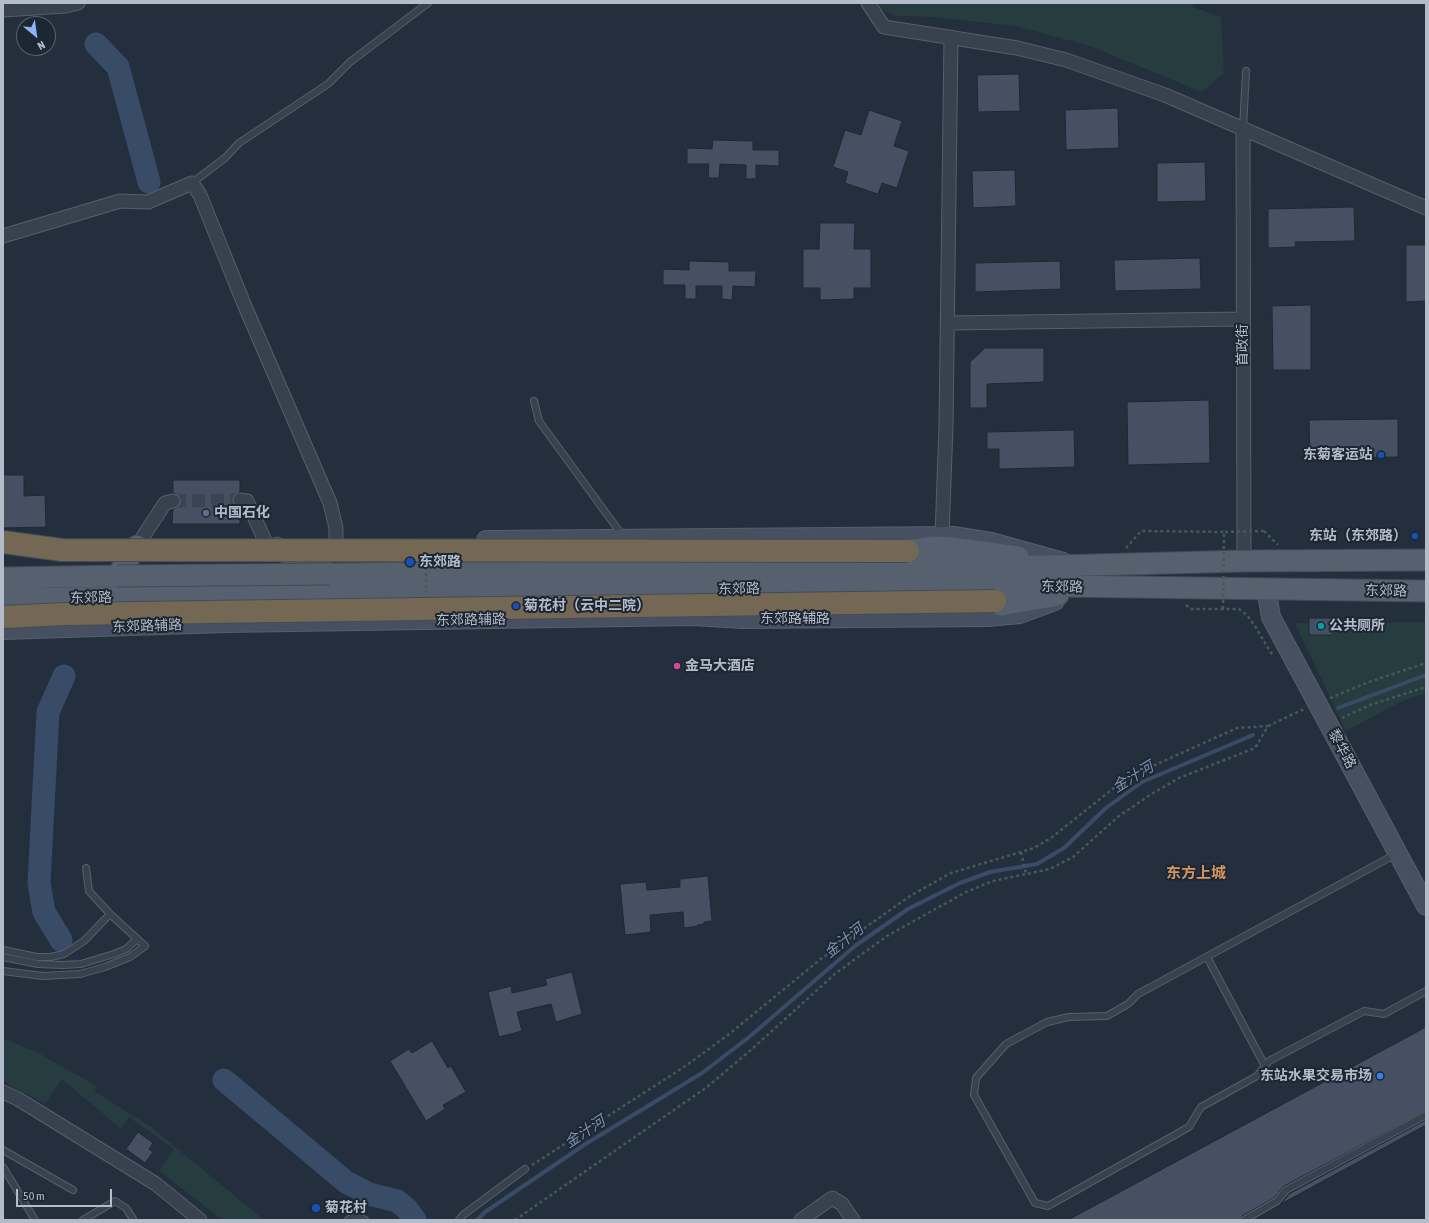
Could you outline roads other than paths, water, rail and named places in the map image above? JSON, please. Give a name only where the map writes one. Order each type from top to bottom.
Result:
[{"type":"highway","points":[[3,542],[62,550],[908,551]]},
{"type":"highway","points":[[3,617],[65,614],[995,601]]},
{"type":"main road","points":[[3,546],[137,546],[393,540],[942,536],[991,542],[1067,562],[1100,565]]},
{"type":"main road","points":[[266,543],[329,574]]},
{"type":"main road","points":[[116,576],[137,546]]},
{"type":"main road","points":[[908,551],[932,547],[952,548],[1062,563],[1100,565]]},
{"type":"main road","name":"东郊路","points":[[3,578],[1100,565],[1244,561],[1426,560]]},
{"type":"main road","name":"东郊路","points":[[3,599],[980,585],[1102,588],[1266,588],[1426,591]]},
{"type":"main road","points":[[995,601],[1001,605],[1015,604],[1076,591],[1102,588]]},
{"type":"main road","name":"东郊路辅路","points":[[3,630],[225,623],[693,616],[743,619],[988,617],[1020,614],[1080,591],[1102,588]]},
{"type":"main road","name":"黎华路","points":[[1266,588],[1272,617],[1426,906]]},
{"type":"street","points":[[3,10],[65,6],[78,3]]},
{"type":"street","points":[[868,3],[884,27],[1017,48],[1066,60],[1165,95],[1426,208]]},
{"type":"street","points":[[942,536],[947,323],[950,37]]},
{"type":"street","name":"首政街","points":[[1243,129],[1244,561]]},
{"type":"street","points":[[3,236],[120,201],[148,202],[192,183],[200,195],[244,304],[330,503],[336,528],[336,542]]},
{"type":"street","points":[[947,323],[1243,320]]},
{"type":"street","points":[[240,500],[247,501],[266,543]]},
{"type":"street","points":[[137,546],[165,503],[173,501]]},
{"type":"street","points":[[3,1092],[18,1099],[156,1184],[200,1220]]},
{"type":"street","points":[[801,1220],[832,1198],[842,1204],[853,1220]]},
{"type":"lane","points":[[192,183],[225,158],[239,143],[328,84],[350,62],[428,3]]},
{"type":"lane","points":[[1243,129],[1246,71]]},
{"type":"lane","points":[[534,401],[539,421],[624,538]]},
{"type":"lane","points":[[1398,853],[1138,994],[1128,1004],[1107,1016],[1069,1017],[1047,1022],[1006,1044],[976,1078],[974,1095],[1035,1202],[1048,1206],[1189,1127],[1201,1107],[1257,1076],[1269,1061],[1364,1010],[1384,1014],[1426,991]]},
{"type":"lane","points":[[3,971],[43,976],[80,974],[105,967],[130,957],[145,946],[110,914],[89,891],[86,868]]},
{"type":"lane","points":[[3,950],[43,958],[64,954],[84,942],[110,914]]},
{"type":"lane","points":[[3,957],[38,964],[81,964],[126,949],[138,939]]},
{"type":"lane","points":[[1207,957],[1265,1066]]},
{"type":"lane","points":[[1244,1220],[1277,1202],[1286,1190],[1426,1115]]},
{"type":"lane","points":[[3,1150],[73,1190]]},
{"type":"lane","points":[[3,1166],[35,1220]]},
{"type":"lane","points":[[459,1220],[463,1214],[525,1169]]},
{"type":"lane","points":[[83,1220],[115,1202],[126,1208],[133,1219]]},
{"type":"lane","points":[[348,1220],[356,1215],[365,1220]]},
{"type":"waterway","points":[[96,44],[118,67],[149,182]]},
{"type":"waterway","name":"金汁河","points":[[1338,708],[1426,675]]},
{"type":"waterway","points":[[61,940],[44,912],[39,883],[48,712],[64,676]]},
{"type":"waterway","name":"金汁河","points":[[477,1220],[485,1212],[584,1145],[702,1073],[748,1038],[855,946],[908,909],[960,883],[990,872],[1037,864],[1064,848],[1106,808],[1142,782],[1253,735]]},
{"type":"waterway","points":[[224,1080],[346,1182],[369,1194],[397,1201],[407,1209],[415,1220]]},
{"type":"tunnel","points":[[173,501],[240,500]]},
{"type":"place","name":"东菊客运站","points":[[1381,455]]},
{"type":"place","name":"中国石化","points":[[206,513]]},
{"type":"place","name":"东站（东郊路）","points":[[1415,536]]},
{"type":"place","name":"东郊路","points":[[410,562]]},
{"type":"place","name":"菊花村（云中二院）","points":[[516,606]]},
{"type":"place","name":"公共厕所","points":[[1321,626]]},
{"type":"place","name":"金马大酒店","points":[[677,666]]},
{"type":"place","name":"东站水果交易市场","points":[[1380,1076]]},
{"type":"place","name":"菊花村","points":[[316,1208]]},
{"type":"district","name":"东方上城","points":[[1196,873]]}]
